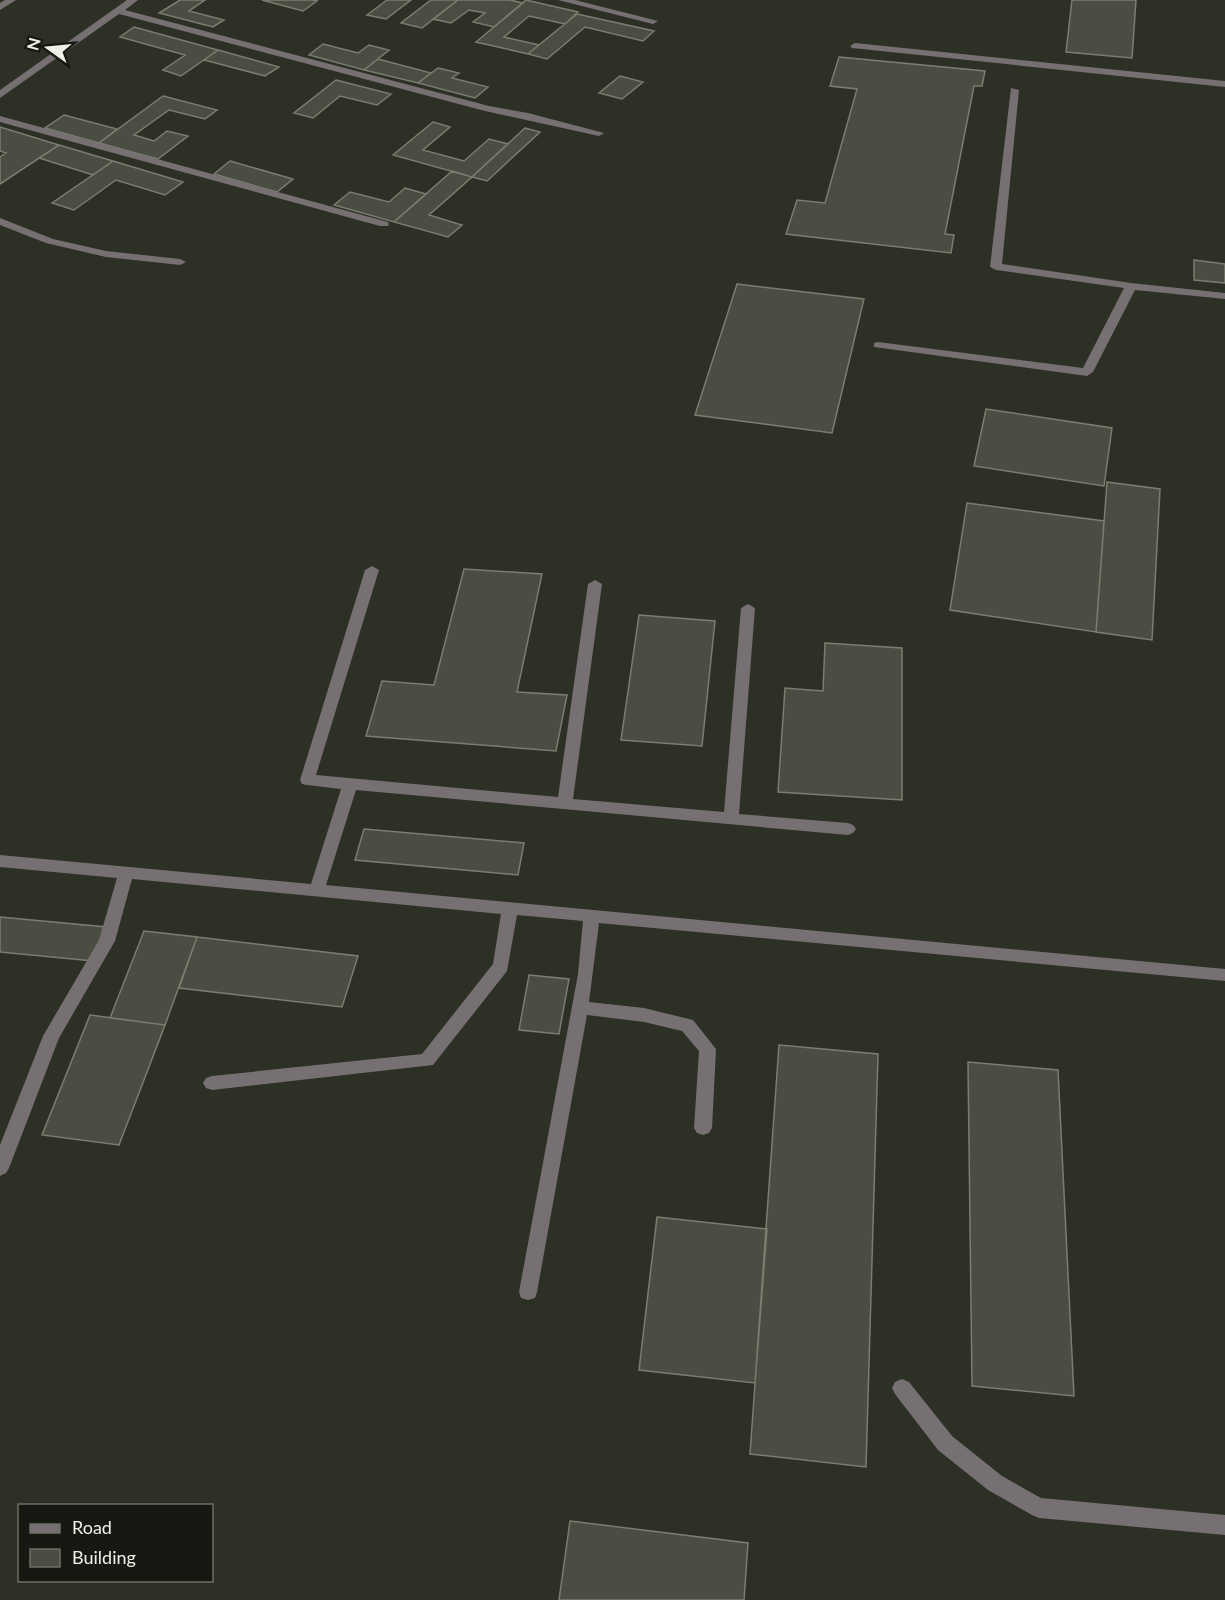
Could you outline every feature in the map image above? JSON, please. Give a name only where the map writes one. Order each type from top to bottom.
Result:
[{"type":"street","points":[[0,7],[11,0]]},
{"type":"street","points":[[0,94],[133,0]]},
{"type":"street","points":[[563,0],[653,21]]},
{"type":"street","points":[[117,11],[488,110],[528,116],[599,133]]},
{"type":"street","points":[[855,46],[1225,84]]},
{"type":"street","points":[[1014,90],[996,267],[1131,286],[1225,296]]},
{"type":"street","points":[[0,119],[384,224]]},
{"type":"street","points":[[0,221],[50,241],[106,254],[180,262]]},
{"type":"street","points":[[878,345],[1087,372],[1131,286]]},
{"type":"street","points":[[372,570],[307,780],[848,829]]},
{"type":"street","points":[[565,803],[595,584]]},
{"type":"street","points":[[731,819],[748,608]]},
{"type":"street","points":[[317,890],[350,784]]},
{"type":"street","points":[[0,861],[1225,975]]},
{"type":"street","points":[[0,1168],[51,1036],[107,940],[126,872]]},
{"type":"street","points":[[212,1083],[428,1060],[501,966],[510,908]]},
{"type":"street","points":[[528,1292],[586,974],[592,916]]},
{"type":"street","points":[[580,1008],[644,1016],[687,1025],[708,1049],[703,1128]]},
{"type":"street","points":[[902,1388],[945,1443],[995,1483],[1039,1508],[1225,1525]]},
{"type":"building","points":[[180,0],[205,0],[189,11],[224,20],[213,27],[159,13]]},
{"type":"building","points":[[262,0],[312,0],[317,1],[303,11]]},
{"type":"building","points":[[387,0],[411,0],[386,19],[367,15]]},
{"type":"building","points":[[431,0],[458,0],[422,28],[401,23]]},
{"type":"building","points":[[458,0],[510,0],[523,3],[494,27],[473,22],[485,13],[469,10],[451,23],[433,19]]},
{"type":"building","points":[[526,0],[578,12],[565,24],[529,16],[504,37],[539,45],[528,54],[476,42]]},
{"type":"building","points":[[1072,0],[1136,0],[1132,58],[1066,52]]},
{"type":"building","points":[[577,14],[654,31],[643,41],[585,27],[547,59],[528,54]]},
{"type":"building","points":[[134,27],[218,50],[181,76],[163,70],[185,55],[120,37]]},
{"type":"building","points":[[323,44],[358,53],[369,45],[389,50],[364,70],[309,55]]},
{"type":"building","points":[[218,50],[279,67],[265,76],[204,60]]},
{"type":"building","points":[[839,57],[985,71],[982,86],[974,86],[945,234],[954,235],[951,253],[786,234],[797,200],[825,203],[857,89],[830,86]]},
{"type":"building","points":[[378,59],[431,73],[418,83],[364,70]]},
{"type":"building","points":[[438,68],[459,73],[452,78],[488,87],[475,98],[418,83]]},
{"type":"building","points":[[620,76],[643,82],[622,99],[599,93]]},
{"type":"building","points":[[336,80],[391,94],[377,105],[340,96],[313,118],[294,113]]},
{"type":"building","points":[[163,96],[217,110],[205,119],[169,110],[134,135],[154,141],[167,131],[188,136],[158,159],[99,143]]},
{"type":"building","points":[[64,115],[117,129],[99,143],[45,128]]},
{"type":"building","points":[[433,122],[450,127],[423,150],[464,161],[489,139],[508,144],[472,177],[393,155]]},
{"type":"building","points":[[0,127],[59,145],[0,184],[0,157],[6,153],[0,151]]},
{"type":"building","points":[[525,128],[540,132],[487,181],[472,177]]},
{"type":"building","points":[[59,145],[113,161],[93,175],[39,158]]},
{"type":"building","points":[[113,161],[183,182],[165,195],[116,180],[74,210],[52,203]]},
{"type":"building","points":[[230,161],[293,179],[277,192],[214,174]]},
{"type":"building","points":[[452,171],[472,177],[429,215],[462,225],[448,237],[394,222]]},
{"type":"building","points":[[405,188],[426,194],[394,222],[334,205],[350,192],[389,202]]},
{"type":"building","points":[[1194,260],[1225,264],[1225,283],[1194,280]]},
{"type":"building","points":[[737,284],[864,299],[832,433],[695,415]]},
{"type":"building","points":[[986,409],[1112,428],[1104,486],[974,466]]},
{"type":"building","points":[[1107,482],[1160,489],[1152,640],[1096,632]]},
{"type":"building","points":[[967,503],[1104,521],[1096,632],[950,610]]},
{"type":"building","points":[[464,569],[542,574],[517,692],[567,695],[556,751],[366,736],[382,681],[434,685]]},
{"type":"building","points":[[639,615],[715,621],[702,746],[621,740]]},
{"type":"building","points":[[825,643],[902,648],[902,800],[778,792],[785,688],[823,691]]},
{"type":"building","points":[[364,829],[524,843],[518,875],[355,860]]},
{"type":"building","points":[[0,917],[106,927],[93,961],[0,952]]},
{"type":"building","points":[[144,931],[197,937],[165,1025],[110,1018]]},
{"type":"building","points":[[197,937],[358,956],[342,1007],[179,988]]},
{"type":"building","points":[[529,975],[569,979],[559,1034],[519,1030]]},
{"type":"building","points":[[90,1015],[165,1025],[119,1145],[42,1135]]},
{"type":"building","points":[[779,1045],[878,1054],[866,1467],[750,1454]]},
{"type":"building","points":[[968,1062],[1058,1070],[1074,1396],[972,1386]]},
{"type":"building","points":[[657,1217],[767,1229],[755,1383],[639,1370]]},
{"type":"building","points":[[570,1521],[748,1543],[744,1600],[559,1600]]}]
